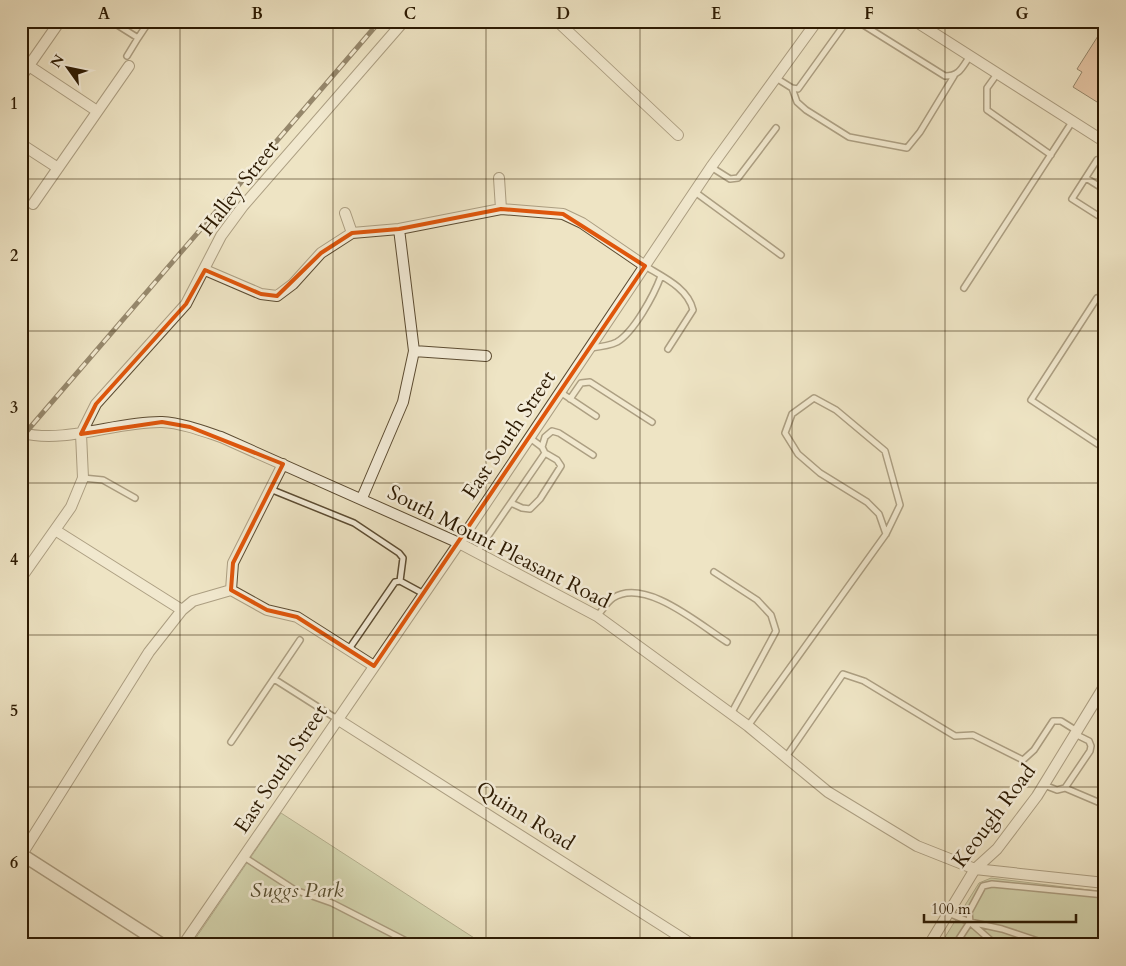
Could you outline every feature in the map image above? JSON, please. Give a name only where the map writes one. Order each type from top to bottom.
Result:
[{"type":"street","points":[[21,77],[60,21]]},
{"type":"street","name":"Halley Street","points":[[80,434],[96,404],[186,304],[221,236],[244,206],[404,21]]},
{"type":"street","points":[[557,21],[678,135]]},
{"type":"street","name":"East South Street","points":[[183,945],[459,543],[711,167],[817,21]]},
{"type":"street","points":[[915,21],[1105,142]]},
{"type":"street","points":[[33,204],[97,111],[128,61]]},
{"type":"street","points":[[29,66],[97,111]]},
{"type":"street","points":[[21,144],[58,168]]},
{"type":"street","points":[[499,178],[501,209]]},
{"type":"street","points":[[205,270],[261,294],[277,296],[293,284],[321,253],[352,233],[399,229],[501,209],[563,214],[582,223],[645,266]]},
{"type":"street","points":[[345,213],[352,233]]},
{"type":"street","points":[[362,498],[403,402],[414,351],[399,229]]},
{"type":"street","points":[[414,351],[486,356]]},
{"type":"street","name":"South Mount Pleasant Road","points":[[23,433],[80,434],[162,422],[190,427],[221,437],[362,498],[459,543],[597,616],[748,726],[828,792],[917,846],[975,868],[1105,883]]},
{"type":"street","points":[[21,578],[72,507],[83,478],[80,434]]},
{"type":"street","points":[[231,590],[233,563],[283,464]]},
{"type":"street","points":[[55,530],[182,610]]},
{"type":"street","points":[[163,945],[22,854],[149,652],[182,610],[192,601],[231,590],[267,610],[297,617],[374,666]]},
{"type":"street","name":"Keough Road","points":[[929,945],[975,868],[997,849],[1043,785],[1105,685]]},
{"type":"street","name":"Quinn Road","points":[[337,720],[693,945]]},
{"type":"lane","points":[[111,21],[138,38]]},
{"type":"lane","points":[[776,78],[792,88],[798,89],[803,85],[844,25],[851,21]]},
{"type":"lane","points":[[857,21],[945,76],[954,76]]},
{"type":"lane","points":[[128,61],[138,38],[148,23]]},
{"type":"lane","points":[[792,88],[797,102],[806,110],[849,137],[907,148],[920,132],[954,76],[959,73],[970,56]]},
{"type":"lane","points":[[997,73],[987,88],[987,110],[1051,154]]},
{"type":"lane","points":[[964,288],[1072,121]]},
{"type":"lane","points":[[711,167],[730,179],[738,178],[776,128]]},
{"type":"lane","points":[[1097,160],[1072,199],[1105,220]]},
{"type":"lane","points":[[1086,178],[1105,190]]},
{"type":"lane","points":[[695,192],[781,255]]},
{"type":"lane","points":[[645,266],[661,276],[690,300],[693,310],[668,349]]},
{"type":"lane","points":[[589,348],[616,342],[630,330],[655,291],[661,276]]},
{"type":"lane","points":[[1105,303],[1097,298],[1031,400],[1102,448],[1105,443]]},
{"type":"lane","points":[[570,399],[581,383],[590,382],[652,422]]},
{"type":"lane","points":[[560,392],[596,416]]},
{"type":"lane","points":[[748,726],[886,534],[900,505],[885,451],[836,410],[814,398],[792,414],[785,434],[798,454],[820,473],[867,502],[879,514],[886,534]]},
{"type":"lane","points":[[477,552],[511,503],[543,450],[545,438],[552,430],[593,455]]},
{"type":"lane","points":[[511,503],[530,509],[540,499],[561,466],[557,460],[530,438]]},
{"type":"lane","points":[[83,478],[103,480],[135,498]]},
{"type":"lane","points":[[270,489],[354,523],[399,553],[403,558],[400,581]]},
{"type":"lane","points":[[714,572],[757,600],[771,615],[776,631],[731,714]]},
{"type":"lane","points":[[348,649],[395,582],[400,581],[424,594]]},
{"type":"lane","points":[[597,616],[613,598],[631,593],[648,594],[664,601],[727,642]]},
{"type":"lane","points":[[231,742],[300,640]]},
{"type":"lane","points":[[786,757],[843,674],[864,680],[955,736],[973,735],[1023,760],[1034,750],[1053,721],[1061,721],[1087,740],[1092,746],[1065,788],[1060,790],[1043,785]]},
{"type":"lane","points":[[274,679],[337,720]]},
{"type":"lane","points":[[1065,788],[1105,805]]},
{"type":"lane","points":[[244,857],[296,890],[332,903],[414,945]]},
{"type":"lane","points":[[955,945],[970,922],[969,912],[983,886],[992,884],[1105,895]]},
{"type":"lane","points":[[948,913],[970,922],[1002,929],[1050,945]]},
{"type":"lane","points":[[970,922],[996,945]]},
{"type":"highlighted area","points":[[501,209],[563,214],[645,266],[374,666],[297,617],[267,610],[231,590],[233,563],[283,464],[190,427],[162,422],[81,434],[96,404],[186,304],[205,270],[261,294],[277,296],[321,253],[352,233],[399,229]]},
{"type":"green space","name":"Suggs Park","points":[[281,813],[485,945],[191,945]]},
{"type":"green space","points":[[991,878],[1105,892],[1105,945],[940,945],[979,883]]},
{"type":"building","points":[[1105,25],[1105,107],[1073,87],[1082,72],[1077,69]]},
{"type":"railway","points":[[21,438],[380,21]]}]
